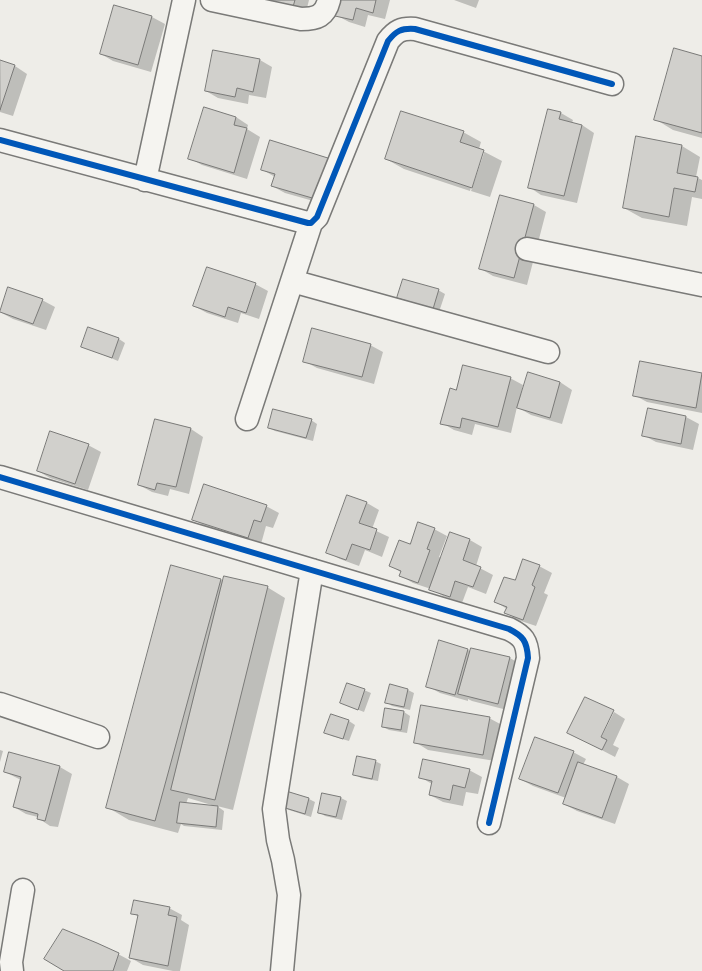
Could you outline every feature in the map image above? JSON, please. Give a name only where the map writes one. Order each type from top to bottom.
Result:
[{"type":"street","points":[[145,180],[184,0]]},
{"type":"street","points":[[212,0],[301,20],[312,19],[321,15],[327,9],[330,0]]},
{"type":"street","points":[[247,419],[311,223],[317,217],[388,41],[394,35],[405,28],[414,29],[612,84]]},
{"type":"street","points":[[0,140],[303,223],[311,223]]},
{"type":"street","points":[[527,249],[702,285]]},
{"type":"street","points":[[292,281],[548,352]]},
{"type":"street","points":[[0,477],[509,629],[519,634],[524,639],[528,658],[489,823]]},
{"type":"street","points":[[282,971],[289,895],[278,840],[274,809],[312,570]]},
{"type":"street","points":[[0,704],[98,737]]},
{"type":"street","points":[[12,971],[11,962],[23,890]]},
{"type":"building","points":[[256,0],[295,0],[292,10]]},
{"type":"building","points":[[339,0],[376,0],[373,13],[356,8],[353,20],[335,16]]},
{"type":"building","points":[[114,5],[152,16],[138,65],[100,54]]},
{"type":"building","points":[[674,48],[702,56],[702,133],[654,120]]},
{"type":"building","points":[[213,50],[260,59],[253,92],[237,88],[235,97],[205,91]]},
{"type":"building","points":[[0,60],[15,65],[0,110]]},
{"type":"building","points":[[204,107],[236,117],[234,125],[247,128],[234,173],[188,159]]},
{"type":"building","points":[[548,109],[561,112],[559,119],[582,125],[564,196],[528,188]]},
{"type":"building","points":[[401,111],[464,131],[460,142],[484,150],[472,188],[385,159]]},
{"type":"building","points":[[636,136],[682,145],[677,173],[698,177],[695,192],[674,188],[669,217],[623,208]]},
{"type":"building","points":[[270,140],[331,159],[319,200],[271,186],[275,174],[261,170]]},
{"type":"building","points":[[500,195],[534,204],[514,278],[479,269]]},
{"type":"building","points":[[207,267],[256,283],[246,313],[228,307],[225,317],[193,306]]},
{"type":"building","points":[[403,279],[439,289],[433,309],[397,298]]},
{"type":"building","points":[[8,287],[43,299],[33,324],[0,312]]},
{"type":"building","points":[[88,327],[119,338],[112,358],[81,347]]},
{"type":"building","points":[[312,328],[371,344],[362,377],[303,362]]},
{"type":"building","points":[[640,361],[702,373],[696,408],[633,396]]},
{"type":"building","points":[[463,365],[511,377],[498,427],[462,418],[460,428],[440,424],[450,388],[456,390]]},
{"type":"building","points":[[528,372],[560,382],[550,418],[517,408]]},
{"type":"building","points":[[648,408],[686,416],[681,444],[642,436]]},
{"type":"building","points":[[273,409],[312,419],[306,438],[268,428]]},
{"type":"building","points":[[155,419],[191,428],[176,487],[157,483],[155,490],[138,485]]},
{"type":"building","points":[[50,431],[89,444],[75,484],[37,471]]},
{"type":"building","points":[[204,484],[267,505],[261,522],[254,520],[248,538],[192,520]]},
{"type":"building","points":[[347,495],[367,502],[359,523],[377,529],[370,550],[352,544],[346,560],[326,553]]},
{"type":"building","points":[[418,522],[435,528],[427,549],[430,550],[418,583],[399,576],[401,571],[389,566],[399,540],[410,544]]},
{"type":"building","points":[[450,532],[470,539],[463,560],[481,567],[473,587],[455,581],[450,597],[429,590]]},
{"type":"building","points":[[523,559],[540,565],[532,585],[535,587],[523,620],[504,613],[507,607],[494,602],[504,577],[515,580]]},
{"type":"building","points":[[171,565],[221,579],[155,821],[106,808]]},
{"type":"building","points":[[224,576],[268,586],[215,800],[171,790]]},
{"type":"building","points":[[439,640],[468,649],[455,695],[426,687]]},
{"type":"building","points":[[471,648],[510,657],[498,704],[458,694]]},
{"type":"building","points":[[347,683],[365,689],[358,710],[340,703]]},
{"type":"building","points":[[390,684],[408,689],[404,707],[385,703]]},
{"type":"building","points":[[585,697],[614,710],[601,737],[607,740],[602,750],[567,733]]},
{"type":"building","points":[[421,705],[490,717],[483,755],[414,743]]},
{"type":"building","points":[[385,708],[404,711],[401,730],[382,727]]},
{"type":"building","points":[[331,714],[349,720],[343,739],[324,733]]},
{"type":"building","points":[[535,737],[574,751],[558,793],[519,779]]},
{"type":"building","points":[[9,752],[60,766],[45,821],[37,819],[38,814],[13,807],[21,777],[4,772]]},
{"type":"building","points":[[357,756],[376,760],[372,779],[353,775]]},
{"type":"building","points":[[423,759],[470,769],[465,788],[453,785],[450,800],[429,795],[432,781],[419,778]]},
{"type":"building","points":[[578,762],[617,776],[602,818],[563,804]]},
{"type":"building","points":[[286,791],[309,798],[305,814],[282,807]]},
{"type":"building","points":[[322,793],[341,797],[336,817],[318,813]]},
{"type":"building","points":[[180,802],[218,806],[216,827],[177,823]]},
{"type":"building","points":[[134,900],[170,907],[168,915],[177,917],[168,966],[129,958],[138,915],[131,914]]},
{"type":"building","points":[[63,929],[119,953],[113,971],[64,971],[44,959]]},
{"type":"cycle path","points":[[0,140],[311,223],[317,217],[388,41],[399,31],[415,29],[612,84]]},
{"type":"cycle path","points":[[0,477],[509,629],[518,634],[527,647],[528,658],[489,823]]}]
